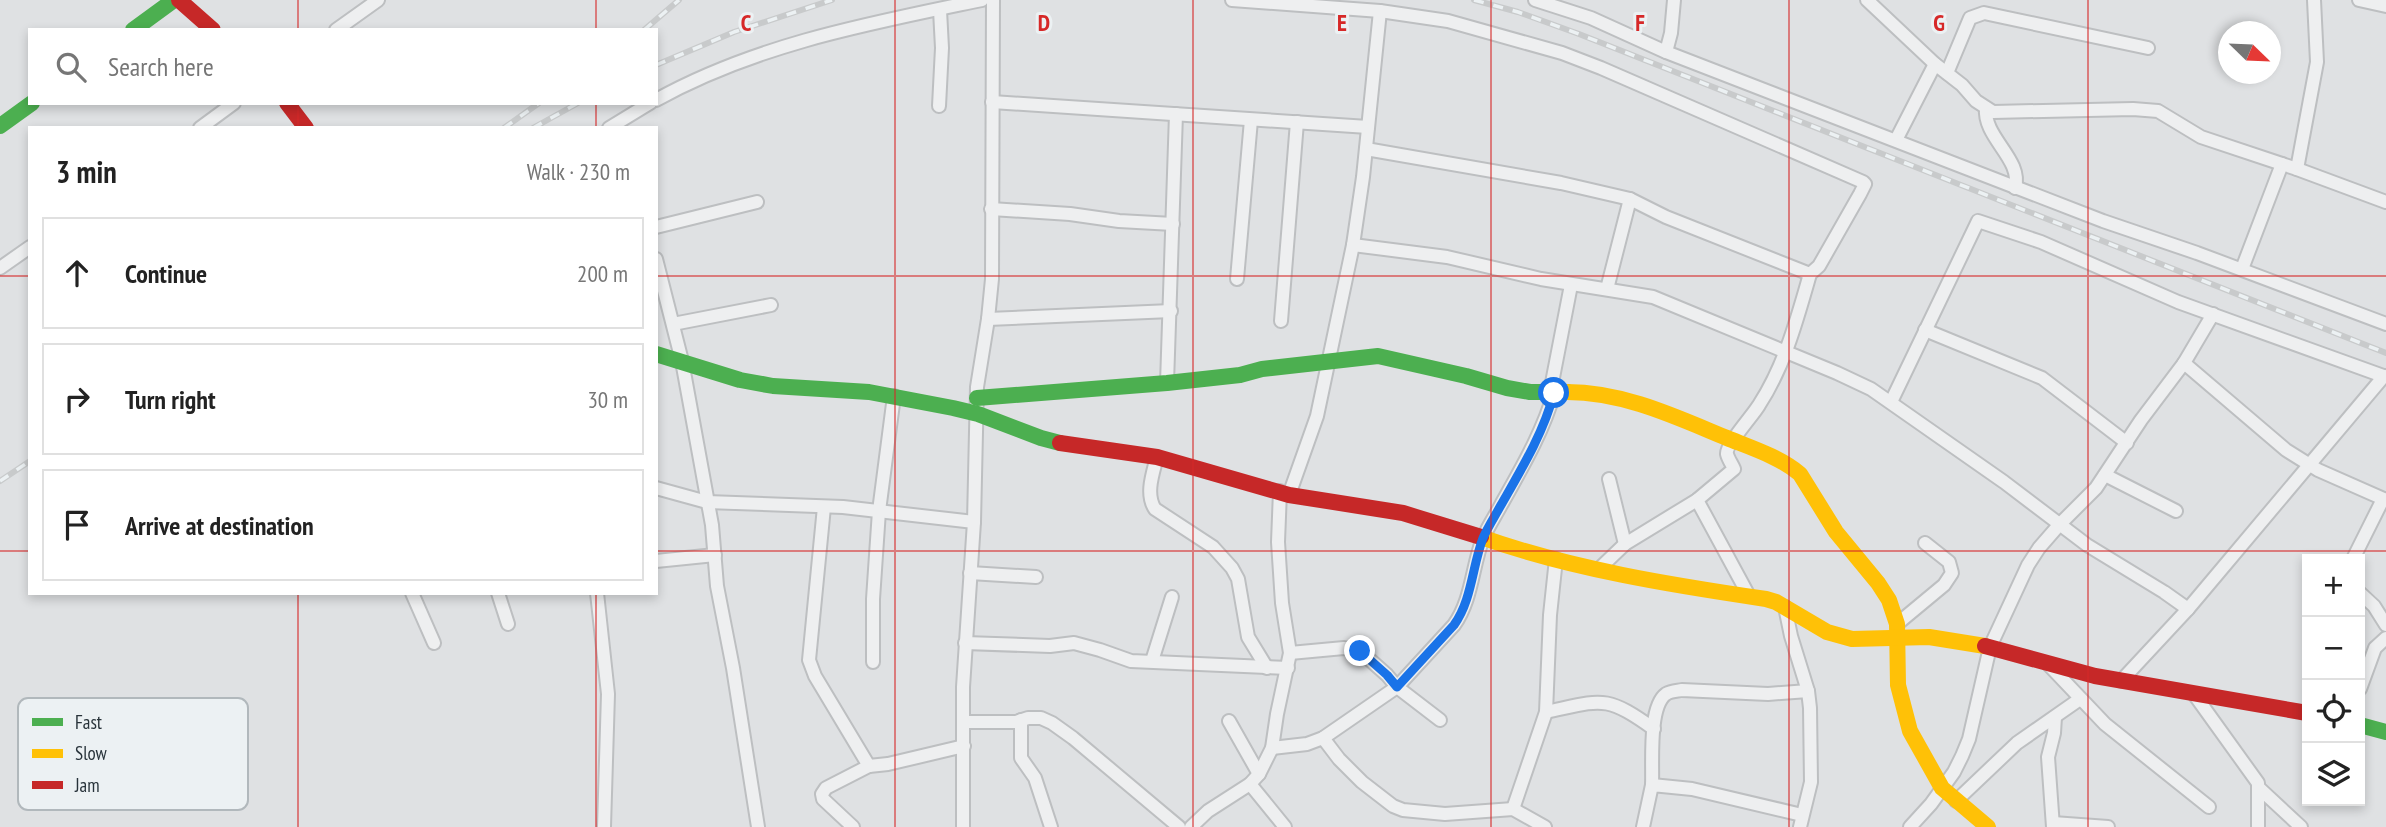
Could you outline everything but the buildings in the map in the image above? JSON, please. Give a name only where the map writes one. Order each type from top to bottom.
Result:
[{"type":"street","points":[[136,28],[176,0],[211,28]]},
{"type":"street","points":[[339,28],[378,0]]},
{"type":"street","points":[[658,99],[743,61],[802,41],[869,23],[982,0]]},
{"type":"street","points":[[963,827],[965,643],[974,522],[977,406],[979,369],[992,279],[993,0]]},
{"type":"street","points":[[1232,0],[1380,11],[1448,20],[1562,53],[1865,184],[1819,266],[1811,274],[1786,351],[1760,404],[1727,453],[1734,469],[1697,500],[1625,544],[1600,568]]},
{"type":"street","points":[[1535,0],[1591,18],[1666,52],[2015,188],[2386,324]]},
{"type":"street","points":[[1666,52],[1674,0]]},
{"type":"street","points":[[1867,0],[1881,5],[1935,64],[1993,111],[2011,113],[2133,108],[2158,111],[2201,137],[2386,202]]},
{"type":"street","points":[[2297,169],[2317,62],[2314,0]]},
{"type":"street","points":[[2359,0],[2386,6]]},
{"type":"street","points":[[939,106],[942,48],[940,10]]},
{"type":"street","points":[[1191,827],[1208,811],[1255,779],[1272,747],[1290,653],[1280,575],[1284,493],[1317,416],[1353,245],[1380,11]]},
{"type":"street","points":[[1947,73],[1970,18],[1984,13],[2148,48]]},
{"type":"street","points":[[1896,140],[1935,64]]},
{"type":"street","points":[[992,102],[1368,127]]},
{"type":"street","points":[[0,126],[29,105]]},
{"type":"street","points":[[203,126],[231,105]]},
{"type":"street","points":[[289,105],[304,126]]},
{"type":"street","points":[[612,126],[647,105]]},
{"type":"street","points":[[1986,108],[1985,120],[2017,174],[2015,188]]},
{"type":"street","points":[[1167,383],[1176,114]]},
{"type":"street","points":[[1237,279],[1251,120]]},
{"type":"street","points":[[1281,321],[1297,122]]},
{"type":"street","points":[[1366,149],[1561,183],[1630,199],[1666,217],[1811,274]]},
{"type":"street","points":[[2242,270],[2282,164]]},
{"type":"street","points":[[1606,289],[1630,199]]},
{"type":"street","points":[[658,227],[757,202]]},
{"type":"street","points":[[991,209],[1173,224]]},
{"type":"street","points":[[1891,402],[1978,221],[2041,242],[2178,302],[2385,376],[2188,609],[2121,681]]},
{"type":"street","points":[[1353,245],[1447,257],[1571,285],[1653,297],[1871,388],[2004,482],[2059,525],[2188,609]]},
{"type":"street","points":[[0,268],[28,248]]},
{"type":"street","points":[[658,267],[682,361],[758,827]]},
{"type":"street","points":[[1272,747],[1307,744],[1323,738],[1397,687],[1438,644],[1460,615],[1483,538],[1545,419],[1571,285]]},
{"type":"street","points":[[673,324],[771,305]]},
{"type":"street","points":[[988,319],[1171,311]]},
{"type":"street","points":[[1910,827],[1954,772],[1969,738],[1990,647],[2024,572],[2039,548],[2096,488],[2154,401],[2185,363],[2213,314]]},
{"type":"street","points":[[1925,330],[2042,378],[2126,443]]},
{"type":"street","points":[[658,355],[740,380],[773,386],[869,392],[977,406],[1378,356],[1507,388],[1606,395],[1637,403],[1766,454],[1800,474],[1836,532],[1889,600],[1896,631],[1898,685],[1910,731],[1942,788],[1988,827]]},
{"type":"street","points":[[2185,363],[2268,437],[2310,466],[2384,499],[2356,554]]},
{"type":"street","points":[[873,662],[873,599],[879,511],[894,396]]},
{"type":"street","points":[[977,406],[1041,439],[1157,457],[1284,493],[1403,513],[1556,559],[1687,587],[1776,601],[1827,632],[1852,639],[1872,640],[1896,631],[1944,585],[1952,573],[1949,562],[1925,542]]},
{"type":"street","points":[[1157,457],[1150,486],[1152,505],[1213,547],[1233,568],[1238,579],[1248,636],[1267,668]]},
{"type":"street","points":[[2105,475],[2176,511]]},
{"type":"street","points":[[1609,479],[1625,544]]},
{"type":"street","points":[[658,489],[707,502],[879,511],[974,522]]},
{"type":"street","points":[[1697,500],[1749,596]]},
{"type":"street","points":[[824,507],[809,660],[815,676],[869,766]]},
{"type":"street","points":[[658,561],[715,555]]},
{"type":"street","points":[[1513,809],[1546,712],[1550,615],[1556,559]]},
{"type":"street","points":[[970,573],[1036,577]]},
{"type":"street","points":[[413,595],[434,643]]},
{"type":"street","points":[[499,595],[508,624]]},
{"type":"street","points":[[597,595],[608,694],[604,827]]},
{"type":"street","points":[[1152,661],[1172,597]]},
{"type":"street","points":[[2365,598],[2386,625]]},
{"type":"street","points":[[1652,785],[1692,789],[1801,821],[1811,782],[1808,691],[1785,607]]},
{"type":"street","points":[[1896,631],[1990,647],[2121,681],[2302,712]]},
{"type":"street","points":[[2363,680],[2375,648],[2386,638]]},
{"type":"street","points":[[965,643],[1050,646],[1074,643],[1131,661],[1288,668]]},
{"type":"street","points":[[1290,653],[1352,648],[1360,651],[1397,687],[1440,720]]},
{"type":"street","points":[[2048,664],[2105,724],[2209,807]]},
{"type":"street","points":[[1643,827],[1652,785],[1657,708],[1669,692],[1682,690],[1768,694],[1808,691]]},
{"type":"street","points":[[2194,694],[2253,774],[2259,788],[2301,827]]},
{"type":"street","points":[[1956,800],[2017,743],[2080,699]]},
{"type":"street","points":[[1546,712],[1601,701],[1628,711],[1654,729]]},
{"type":"street","points":[[2055,716],[2048,766],[2053,825],[2108,827]]},
{"type":"street","points":[[964,722],[1041,718],[1052,723],[1179,827]]},
{"type":"street","points":[[1021,720],[1021,758],[1035,778],[1051,827]]},
{"type":"street","points":[[1229,721],[1255,779],[1286,827]]},
{"type":"street","points":[[2365,726],[2386,732]]},
{"type":"street","points":[[1323,738],[1362,782],[1393,806],[1403,810],[1445,814],[1513,809],[1545,827]]},
{"type":"street","points":[[853,827],[828,805],[822,794],[826,788],[869,766],[964,746]]},
{"type":"street","points":[[2258,827],[2259,788]]},
{"type":"railway","points":[[646,28],[679,0]]},
{"type":"railway","points":[[658,64],[734,32],[832,0]]},
{"type":"railway","points":[[1474,0],[1518,12],[1579,34],[2386,353]]},
{"type":"railway","points":[[507,126],[536,105]]},
{"type":"railway","points":[[537,126],[574,105]]},
{"type":"railway","points":[[0,481],[28,462]]},
{"type":"traffic: fast","points":[[136,28],[174,0]]},
{"type":"traffic: fast","points":[[0,126],[29,105]]},
{"type":"traffic: fast","points":[[658,355],[740,380],[773,386],[869,392],[953,408],[1060,443]]},
{"type":"traffic: fast","points":[[977,398],[1167,383],[1378,356],[1507,388],[1530,392],[1567,392]]},
{"type":"traffic: fast","points":[[2365,726],[2386,732]]},
{"type":"traffic: slow","points":[[1567,392],[1609,396],[1649,407],[1765,453],[1800,474],[1836,532],[1889,600],[1897,624],[1898,685],[1910,731],[1942,788],[1988,827]]},
{"type":"traffic: slow","points":[[1481,537],[1586,567],[1658,582],[1766,599],[1776,602],[1827,632],[1852,639],[1929,637],[1985,646]]},
{"type":"traffic: jam","points":[[179,0],[211,28]]},
{"type":"traffic: jam","points":[[289,105],[304,126]]},
{"type":"traffic: jam","points":[[1060,443],[1157,457],[1289,495],[1403,513],[1481,537]]},
{"type":"traffic: jam","points":[[1985,646],[2095,676],[2302,712]]},
{"type":"route","points":[[1360,651],[1397,687],[1454,625],[1466,600],[1483,538],[1522,466],[1545,419],[1554,393]]}]
